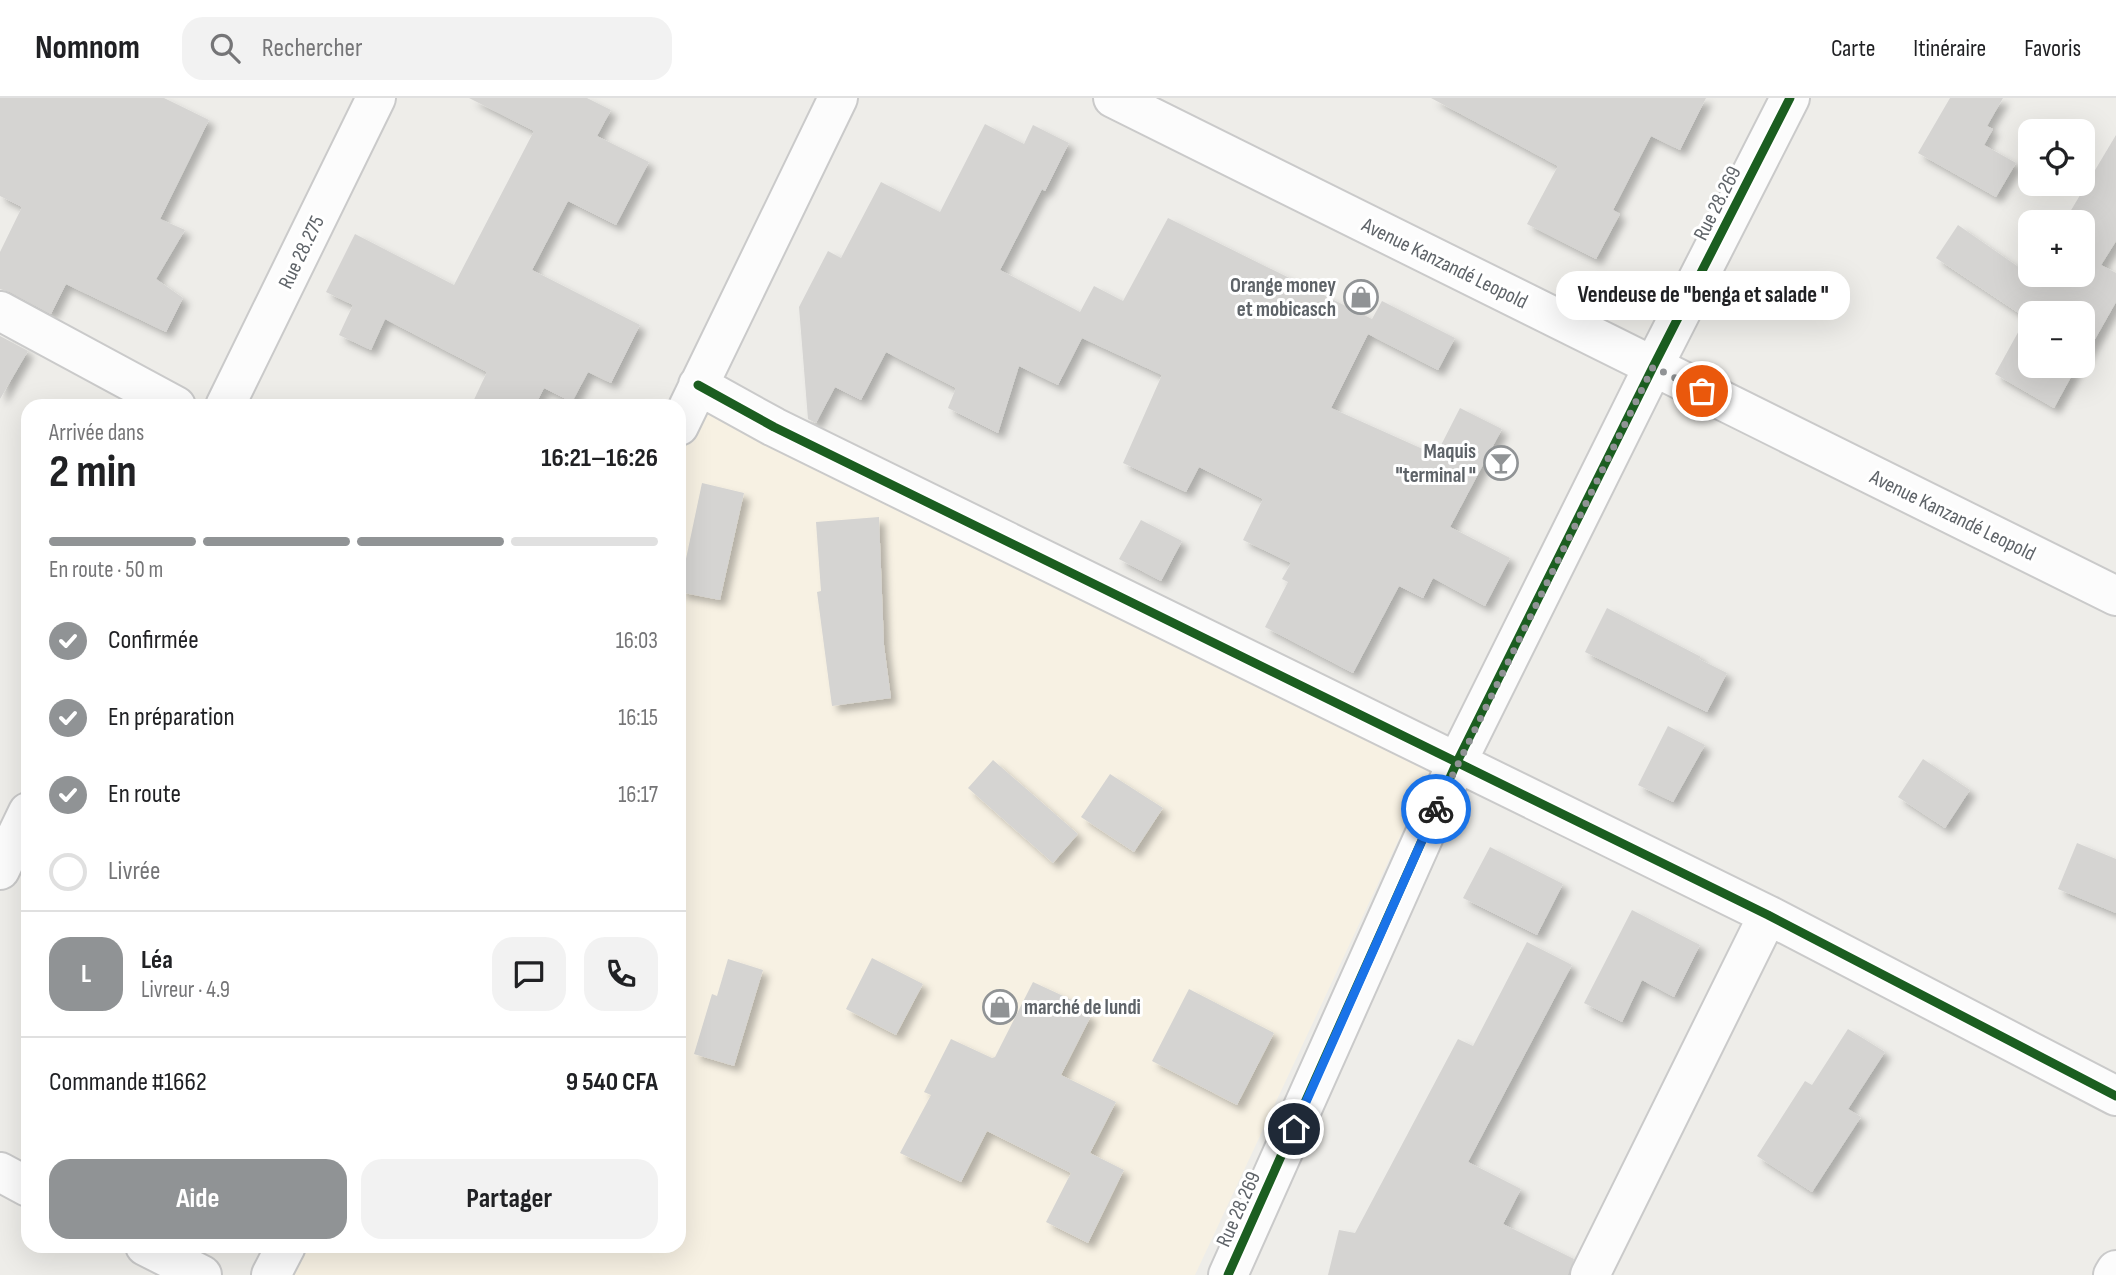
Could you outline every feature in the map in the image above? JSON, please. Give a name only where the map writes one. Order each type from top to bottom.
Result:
[{"type":"street","name":"Rue 28.275","points":[[228,399],[376,98]]},
{"type":"street","points":[[686,411],[838,98]]},
{"type":"street","name":"Avenue Kanzandé Leopold","points":[[1113,98],[2116,596]]},
{"type":"street","name":"Rue 28.269","points":[[1228,1275],[1457,762],[1790,98]]},
{"type":"street","points":[[0,311],[163,399]]},
{"type":"street","points":[[698,385],[774,426],[1768,915],[2116,1096]]},
{"type":"street","points":[[0,870],[21,827]]},
{"type":"street","points":[[1590,1275],[1768,915]]},
{"type":"street","points":[[0,1172],[21,1183]]},
{"type":"street","points":[[159,1253],[202,1275]]},
{"type":"street","points":[[271,1275],[282,1253]]},
{"type":"street","points":[[2113,1275],[2116,1270]]},
{"type":"shaded area","name":"marché de lundi","points":[[707,402],[1432,768],[1195,1275],[283,1275],[294,1253],[686,1253],[686,445]]},
{"type":"building","points":[[0,98],[164,98],[209,120],[160,219],[185,230],[156,279],[183,298],[166,332],[66,284],[51,314],[0,289],[0,252],[22,207],[0,196]]},
{"type":"building","points":[[469,98],[587,98],[611,110],[597,136],[649,162],[616,225],[568,201],[532,270],[640,325],[611,383],[588,372],[574,399],[566,399],[544,388],[538,399],[474,399],[487,372],[385,319],[371,350],[339,335],[353,305],[326,292],[355,234],[454,285],[534,131]]},
{"type":"building","points":[[1431,98],[1706,98],[1680,150],[1651,136],[1613,210],[1620,214],[1596,259],[1527,224],[1558,166]]},
{"type":"building","points":[[1950,98],[2003,98],[1987,126],[1993,129],[1984,145],[2016,163],[1996,197],[1918,153]]},
{"type":"building","points":[[985,124],[1024,144],[1033,125],[1069,143],[1000,270],[1080,312],[1094,286],[1123,301],[1168,218],[1372,319],[1382,301],[1455,338],[1438,370],[1368,334],[1331,408],[1436,455],[1460,408],[1502,429],[1450,527],[1510,558],[1485,606],[1433,578],[1423,598],[1399,586],[1353,673],[1265,627],[1288,582],[1282,579],[1291,563],[1243,540],[1263,499],[1199,467],[1186,492],[1123,463],[1162,375],[1082,338],[1058,385],[1019,366],[998,433],[948,408],[956,388],[886,352],[861,400],[835,387],[816,423],[808,419],[799,307],[828,251],[841,258],[881,182],[940,212]]},
{"type":"building","points":[[2116,135],[2116,241],[2101,265],[2116,273],[2116,302],[2095,339],[2095,301],[2018,301],[2018,313],[1936,258],[1958,225],[2018,267],[2018,287],[2095,287],[2095,210],[2071,210],[2080,196],[2095,196],[2095,170]]},
{"type":"building","points":[[2018,332],[2018,378],[2070,378],[2054,408],[1995,374]]},
{"type":"building","points":[[0,336],[28,351],[0,399]]},
{"type":"building","points":[[702,483],[744,493],[720,600],[686,593],[686,559]]},
{"type":"building","points":[[879,517],[884,645],[891,698],[832,706],[817,592],[821,591],[816,522]]},
{"type":"building","points":[[1141,520],[1182,541],[1161,581],[1119,559]]},
{"type":"building","points":[[1607,608],[1727,673],[1707,712],[1585,652]]},
{"type":"building","points":[[1668,726],[1705,745],[1673,802],[1638,785]]},
{"type":"building","points":[[1923,759],[1970,790],[1945,828],[1898,797]]},
{"type":"building","points":[[993,760],[1078,834],[1053,863],[968,788]]},
{"type":"building","points":[[1110,774],[1163,808],[1134,852],[1081,817]]},
{"type":"building","points":[[2077,843],[2116,859],[2116,913],[2058,889]]},
{"type":"building","points":[[1490,847],[1563,884],[1537,935],[1463,898]]},
{"type":"building","points":[[1632,910],[1700,945],[1674,997],[1642,980],[1622,1022],[1584,1003]]},
{"type":"building","points":[[1527,942],[1572,965],[1468,1162],[1521,1189],[1503,1224],[1574,1259],[1568,1275],[1328,1275],[1339,1230],[1355,1233],[1458,1039],[1473,1046]]},
{"type":"building","points":[[872,958],[923,984],[896,1035],[846,1009]]},
{"type":"building","points":[[728,959],[763,970],[734,1066],[694,1054],[712,994],[717,996]]},
{"type":"building","points":[[1033,982],[1074,1001],[1071,1006],[1091,1016],[1061,1075],[1116,1102],[1090,1153],[1124,1170],[1088,1243],[1046,1222],[1071,1173],[987,1131],[961,1182],[900,1153],[931,1095],[924,1092],[951,1039],[995,1057]]},
{"type":"building","points":[[1189,989],[1274,1033],[1237,1105],[1152,1061]]},
{"type":"building","points":[[1848,1029],[1885,1052],[1848,1109],[1861,1117],[1812,1192],[1757,1156],[1805,1081],[1812,1085]]},
{"type":"cycle path","points":[[1228,1275],[1457,762],[1790,98]]},
{"type":"cycle path","points":[[698,385],[774,427],[1768,915],[2116,1096]]},
{"type":"way so far","points":[[1436,809],[1653,367],[1702,391]]},
{"type":"place","name":"Orange money et mobicasch","points":[[1361,297]]},
{"type":"place","name":"Vendeuse de \"benga et salade \"","points":[[1702,391]]},
{"type":"place","name":"Maquis \"terminal \"","points":[[1501,463]]},
{"type":"place","name":"marché de lundi","points":[[1000,1007]]},
{"type":"route","points":[[1294,1129],[1436,809]]}]
